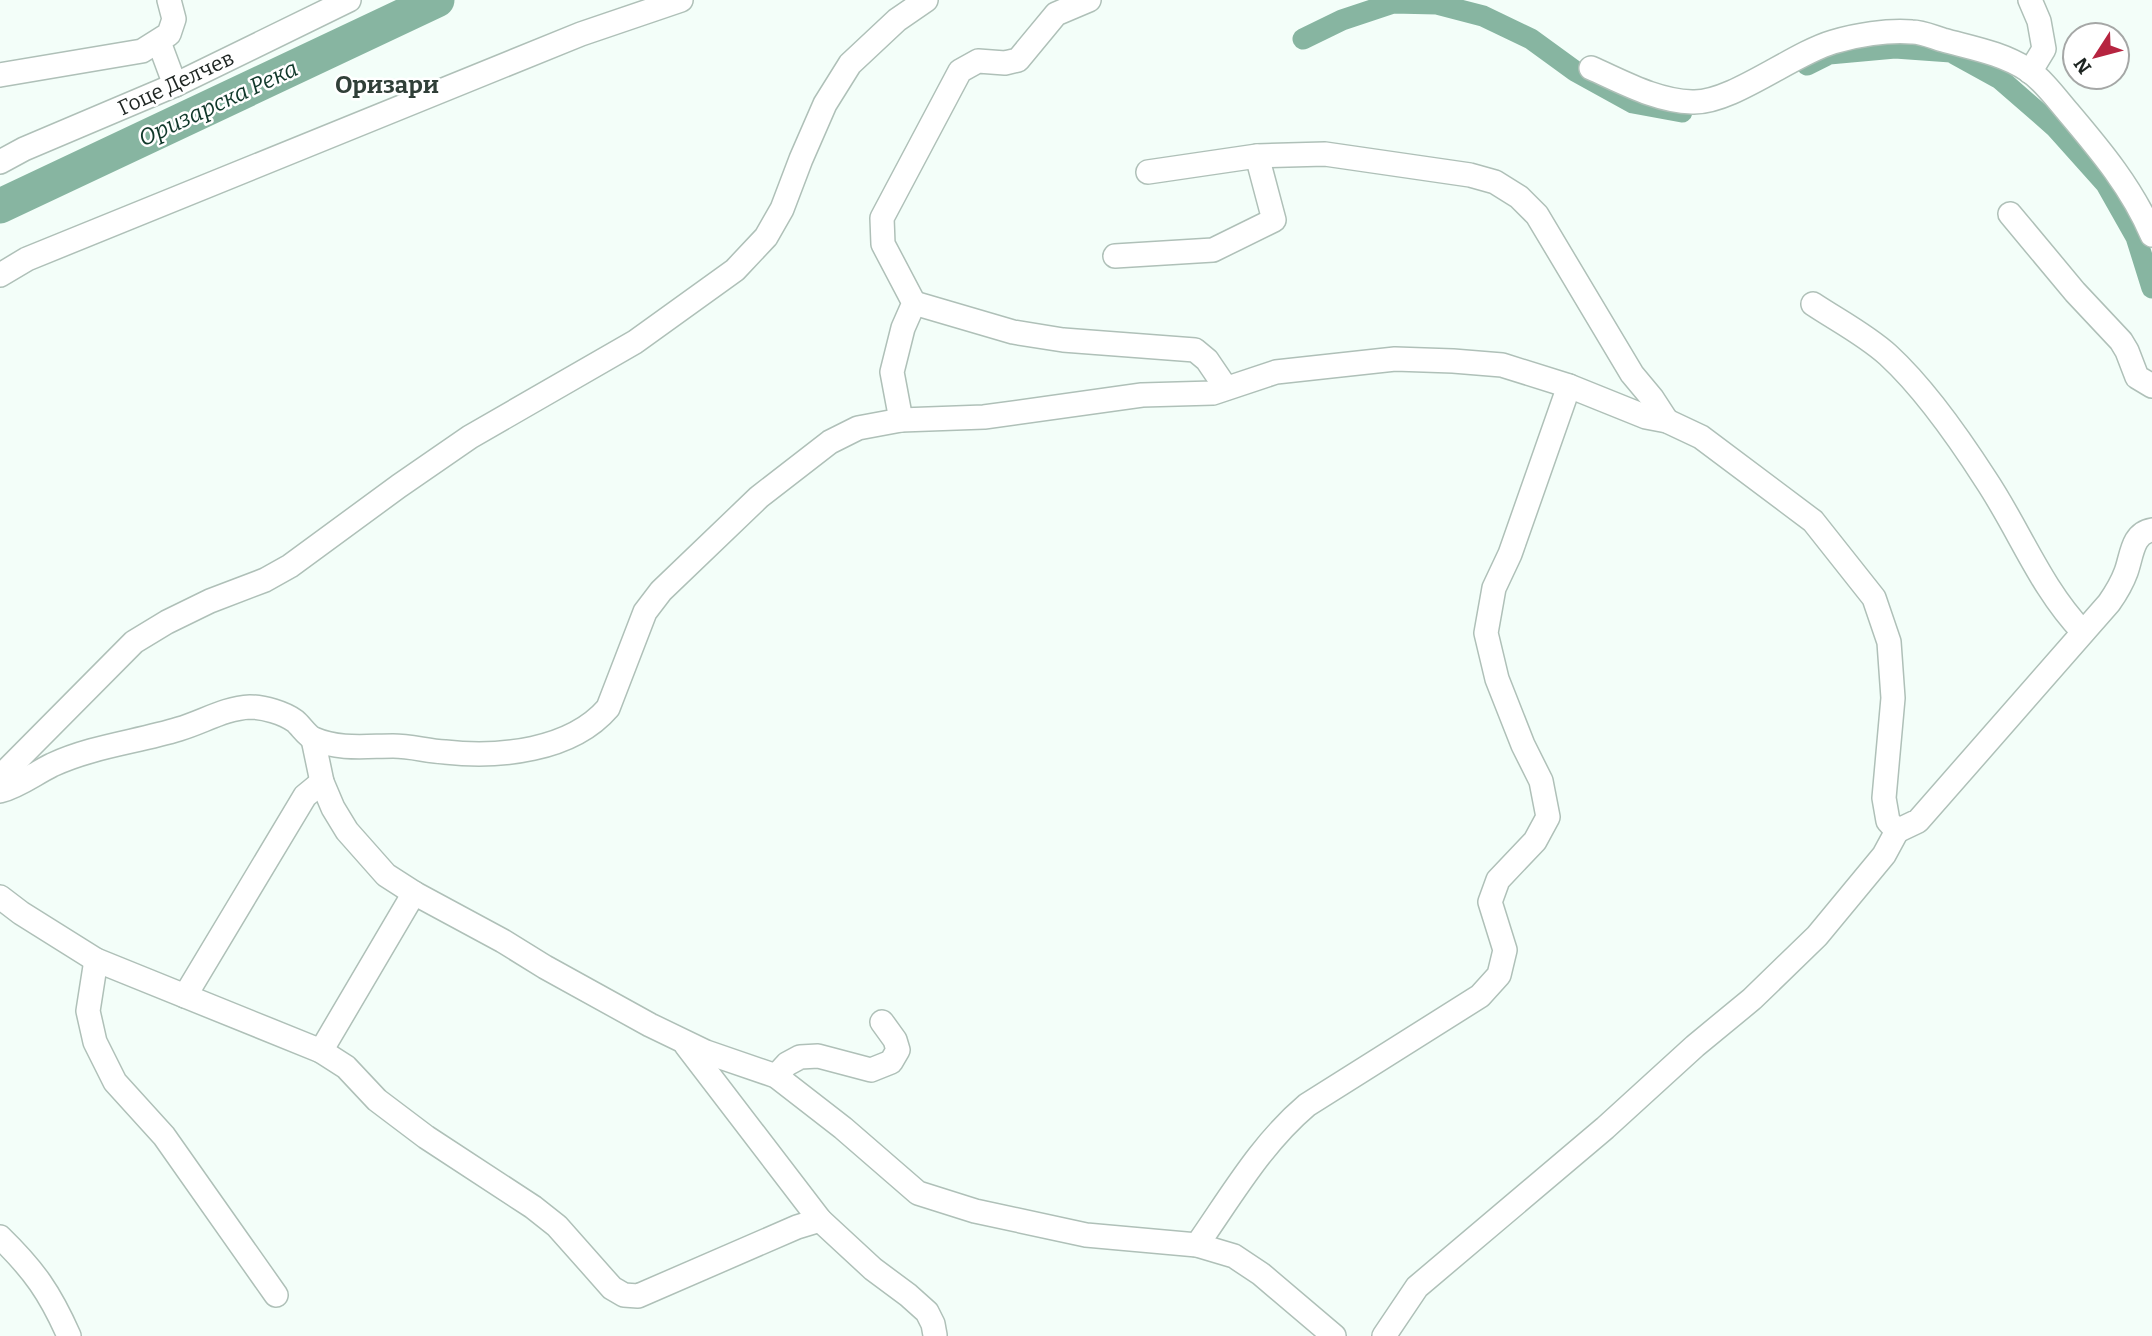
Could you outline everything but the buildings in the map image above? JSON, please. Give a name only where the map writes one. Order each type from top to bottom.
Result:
[{"type":"street","points":[[0,75],[142,51],[169,34],[174,19],[169,0]]},
{"type":"street","name":"Гоце Делчев","points":[[0,162],[24,149],[175,85],[349,0]]},
{"type":"street","points":[[0,275],[27,259],[581,34],[681,0]]},
{"type":"street","points":[[0,777],[134,642],[188,612],[265,580],[290,566],[470,437],[635,342],[735,270],[766,237],[782,209],[825,104],[850,64],[897,20],[926,0]]},
{"type":"street","points":[[1089,0],[1056,14],[1018,60],[1005,63],[978,61],[965,67],[958,75],[882,218],[883,244],[914,303],[1013,332],[1063,340],[1195,350],[1207,360],[1226,388]]},
{"type":"street","points":[[2030,0],[2039,21],[2044,50],[2030,72]]},
{"type":"street","points":[[1591,68],[1656,97],[1694,102],[1739,88],[1780,65],[1832,42],[1865,35],[1913,32],[2006,57],[2030,72],[2097,146],[2118,172],[2152,235]]},
{"type":"street","points":[[159,42],[175,85]]},
{"type":"street","points":[[1148,172],[1257,156],[1325,154],[1470,175],[1495,182],[1519,197],[1537,215],[1632,374],[1667,421]]},
{"type":"street","points":[[1115,256],[1213,250],[1274,220],[1257,156]]},
{"type":"street","points":[[2010,214],[2075,292],[2121,341],[2137,377],[2152,386]]},
{"type":"street","points":[[901,421],[892,372],[903,328],[914,303]]},
{"type":"street","points":[[1813,303],[1887,354],[1926,396],[1987,481],[2045,584],[2083,632]]},
{"type":"street","points":[[0,791],[11,788],[52,765],[101,747],[178,730],[233,710],[251,707],[293,719],[313,739],[347,747],[419,747],[445,752],[493,753],[550,743],[578,731],[599,718],[608,708],[645,612],[661,591],[759,497],[830,442],[858,428],[901,421],[984,417],[1142,395],[1213,393],[1276,373],[1395,359],[1502,365],[1569,386],[1646,417],[1667,421],[1701,437],[1813,521],[1874,598],[1889,642],[1893,698],[1884,798],[1888,821],[1898,831]]},
{"type":"street","points":[[1197,1245],[1248,1169],[1290,1119],[1307,1105],[1470,1003],[1499,975],[1505,950],[1490,902],[1498,880],[1535,841],[1548,817],[1541,781],[1523,745],[1497,679],[1486,633],[1488,615],[1494,589],[1510,554],[1569,386]]},
{"type":"street","points":[[1384,1336],[1417,1287],[1752,999],[1816,936],[1884,855],[1898,831],[1918,821],[2083,632],[2119,588],[2133,547],[2149,531]]},
{"type":"street","points":[[313,739],[322,782],[333,808],[347,831],[386,875],[620,1010],[706,1052],[776,1076],[844,1128],[918,1193],[975,1211],[1086,1235],[1197,1245],[1234,1256],[1261,1274],[1334,1336]]},
{"type":"street","points":[[185,996],[305,796],[322,782]]},
{"type":"street","points":[[321,1051],[414,893]]},
{"type":"street","points":[[0,897],[96,960],[321,1051],[346,1068],[377,1100],[426,1137],[533,1206],[556,1226],[612,1288],[624,1295],[638,1296],[797,1227],[820,1220]]},
{"type":"street","points":[[96,960],[88,1011],[95,1042],[115,1082],[164,1136],[276,1295]]},
{"type":"street","points":[[776,1076],[787,1064],[800,1057],[818,1056],[870,1070],[891,1062],[898,1050],[895,1040],[882,1022]]},
{"type":"street","points":[[685,1043],[820,1220],[873,1269],[927,1312],[935,1335]]},
{"type":"street","points":[[0,1237],[23,1259],[52,1299],[69,1336]]},
{"type":"waterway","name":"Оризарска Река","points":[[0,206],[437,0]]},
{"type":"waterway","points":[[1303,39],[1342,20],[1393,3],[1437,4],[1483,16],[1531,39],[1575,71],[1633,103],[1682,112]]},
{"type":"waterway","points":[[1807,65],[1829,54],[1895,48],[1951,52],[2000,79],[2055,127],[2106,184],[2136,237],[2152,288]]},
{"type":"district","name":"Оризари","points":[[387,85]]}]
